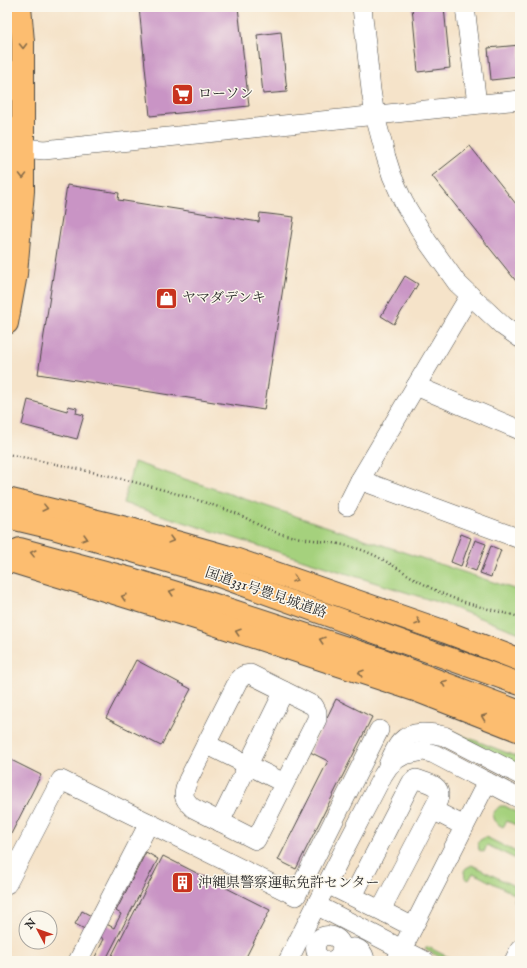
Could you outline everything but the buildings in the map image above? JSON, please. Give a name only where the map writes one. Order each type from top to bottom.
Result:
[{"type":"main road","points":[[7,322],[16,274],[23,190],[23,42],[20,7]]},
{"type":"main road","points":[[7,499],[134,530],[226,556],[446,632],[520,660]]},
{"type":"main road","name":"国道331号豊見城道路","points":[[7,517],[53,528],[219,576],[520,684]]},
{"type":"main road","name":"国道331号豊見城道路","points":[[7,546],[128,578],[205,612],[383,660],[520,712]]},
{"type":"main road","points":[[7,560],[205,612],[418,691],[520,731]]},
{"type":"street","points":[[362,7],[375,116],[388,163],[404,204],[427,241],[457,283],[503,326],[520,338]]},
{"type":"street","points":[[465,7],[477,104]]},
{"type":"street","points":[[24,148],[44,150],[520,100]]},
{"type":"street","points":[[347,506],[360,480],[470,295]]},
{"type":"street","points":[[416,386],[520,430]]},
{"type":"street","points":[[360,480],[520,540]]},
{"type":"street","points":[[250,674],[314,706],[317,712],[317,719],[256,840],[193,808],[185,800],[183,793],[206,744],[238,681],[244,675],[250,674]]},
{"type":"street","points":[[220,822],[284,691]]},
{"type":"street","points":[[7,884],[61,780],[296,896],[379,730]]},
{"type":"street","points":[[288,961],[309,939],[316,905],[398,745],[404,739],[408,736],[416,734],[431,733],[444,736],[520,775]]},
{"type":"street","points":[[206,744],[284,783]]},
{"type":"street","points":[[383,775],[389,766],[397,759],[404,755],[424,751],[434,754],[520,799]]},
{"type":"street","points":[[353,896],[411,782],[416,779],[431,784],[439,790],[440,795],[385,902],[384,908],[386,913]]},
{"type":"street","points":[[399,955],[486,782]]},
{"type":"street","points":[[433,810],[464,826]]},
{"type":"street","points":[[78,961],[149,823]]},
{"type":"street","points":[[327,884],[413,927]]},
{"type":"street","points":[[316,905],[366,931],[399,955],[425,961]]},
{"type":"street","points":[[309,939],[317,956],[323,960],[334,960],[348,948],[361,955],[366,931]]},
{"type":"street","points":[[514,961],[520,949]]},
{"type":"path","points":[[7,454],[80,469],[166,491],[230,511],[269,530],[282,534],[344,545],[363,550],[440,593],[462,601],[520,617]]},
{"type":"green space","points":[[134,462],[520,591],[520,633],[440,603],[123,503]]},
{"type":"green space","points":[[451,731],[520,758],[520,769]]},
{"type":"green space","points":[[500,806],[505,806],[520,814],[520,827],[507,821],[503,827],[494,820],[494,812]]},
{"type":"green space","points":[[486,837],[520,854],[520,861],[487,845],[484,852],[479,850],[478,843]]},
{"type":"green space","points":[[472,865],[520,889],[520,905],[514,901],[516,895],[473,873],[469,880],[465,878],[464,871]]},
{"type":"green space","points":[[426,947],[456,961],[448,961],[426,950]]},
{"type":"place","name":"ローソン","points":[[183,94]]},
{"type":"place","name":"ヤマダデンキ","points":[[166,298]]},
{"type":"place","name":"沖縄県警察運転免許センター","points":[[183,883]]}]
